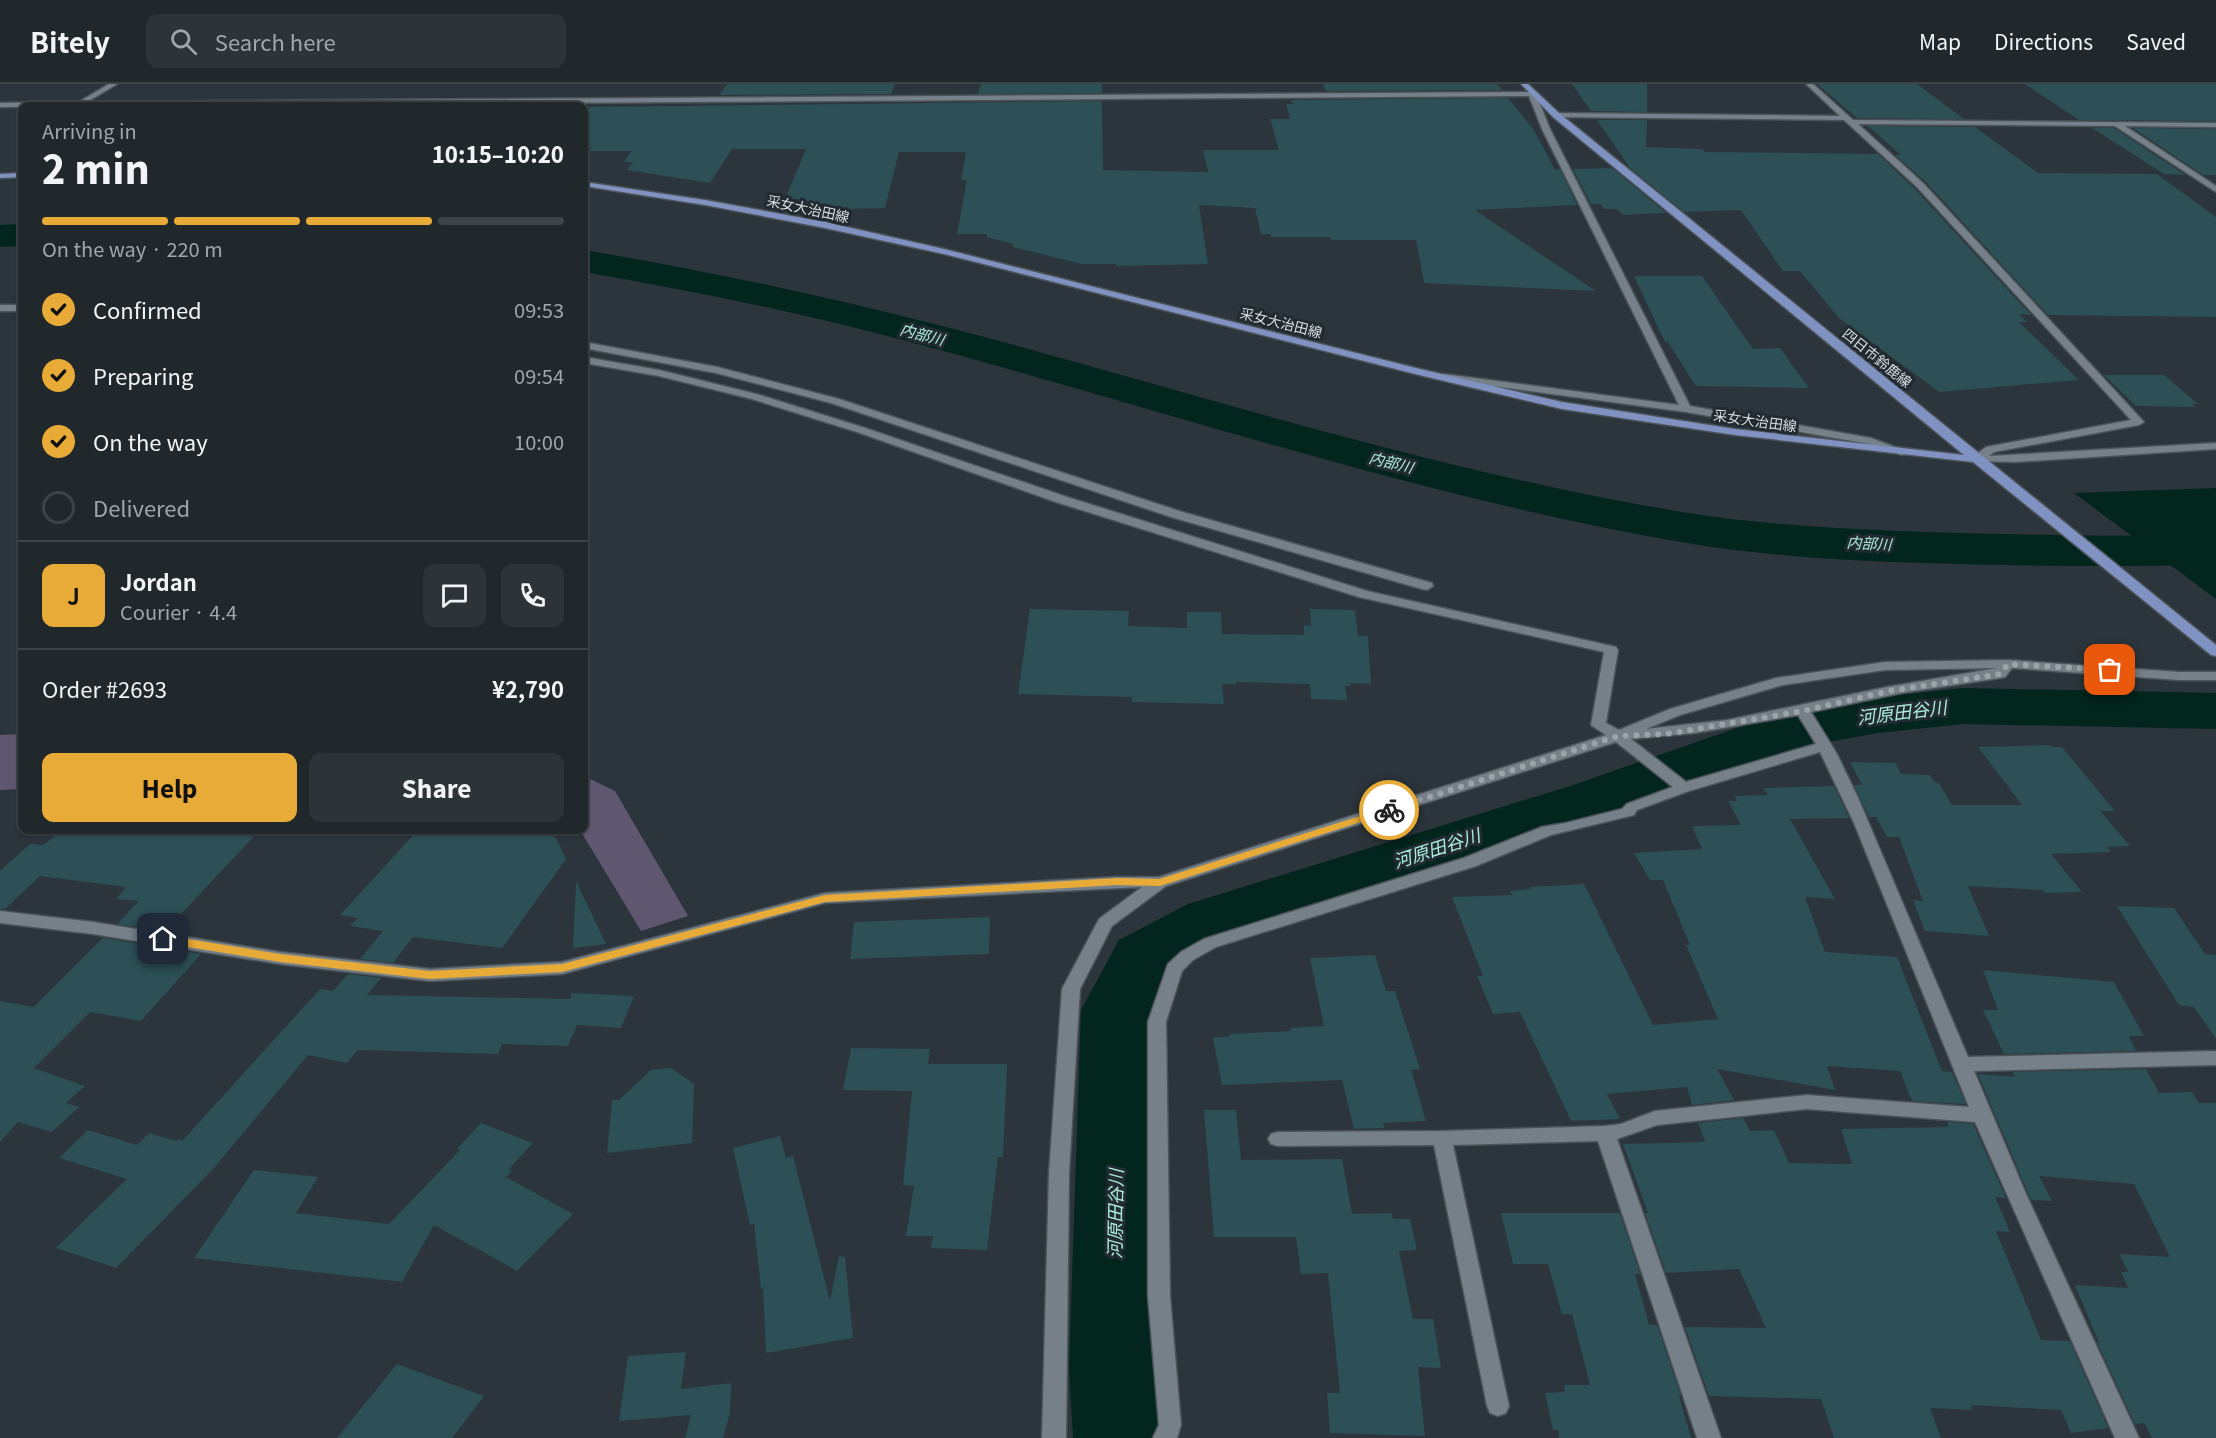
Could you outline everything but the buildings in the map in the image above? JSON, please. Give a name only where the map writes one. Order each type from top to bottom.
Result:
[{"type":"main road","name":"四日市鈴鹿線","points":[[1524,84],[1556,115],[2216,652]]},
{"type":"main road","points":[[0,176],[18,175]]},
{"type":"main road","name":"采女大治田線","points":[[588,184],[730,207],[870,236],[1051,278],[1438,376],[1608,415],[1909,454],[1977,459]]},
{"type":"street","points":[[83,102],[114,84]]},
{"type":"street","points":[[1809,84],[1920,185],[2139,422],[1990,449],[1977,459]]},
{"type":"street","points":[[370,102],[1532,94],[1551,139],[1686,409]]},
{"type":"street","points":[[0,105],[18,105]]},
{"type":"street","points":[[1556,115],[2216,125]]},
{"type":"street","points":[[2117,124],[2216,190]]},
{"type":"street","points":[[0,308],[18,308]]},
{"type":"street","points":[[588,346],[717,370],[835,401],[1175,514],[1427,586]]},
{"type":"street","points":[[588,361],[659,373],[756,397],[861,430],[1063,500],[1364,594],[1611,650],[1598,725],[1618,736],[1682,785]]},
{"type":"street","points":[[1438,376],[1686,409],[1871,441],[1909,454]]},
{"type":"street","points":[[1977,459],[2016,459],[2216,446]]},
{"type":"street","points":[[1618,736],[1666,734],[1805,714],[1889,691],[2000,674],[2008,664]]},
{"type":"street","points":[[0,917],[93,928],[280,958],[430,975],[562,968],[825,898],[1117,882],[1160,882],[1618,736],[1675,712],[1781,681],[1885,666],[2008,664],[2180,676],[2216,676]]},
{"type":"street","points":[[1805,714],[1823,743],[1852,800],[2036,1239],[2090,1350],[2127,1438]]},
{"type":"street","points":[[1166,1438],[1170,1425],[1158,1275],[1157,1022],[1174,968],[1187,956],[1210,943],[1470,862],[1548,830],[1566,828],[1628,812],[1632,807],[1682,785],[1823,743]]},
{"type":"street","points":[[1054,1438],[1059,1173],[1071,990],[1105,923],[1160,882]]},
{"type":"street","points":[[1962,1064],[2216,1059]]},
{"type":"street","points":[[1278,1138],[1442,1138],[1605,1133],[1623,1131],[1655,1118],[1808,1101],[1983,1115]]},
{"type":"street","points":[[1605,1133],[1709,1438]]},
{"type":"street","points":[[1442,1138],[1498,1406]]},
{"type":"shaded area","points":[[2216,488],[2216,599],[2074,493]]},
{"type":"shaded area","points":[[18,734],[18,789],[0,790],[0,735]]},
{"type":"shaded area","points":[[588,778],[615,791],[688,916],[641,931],[582,834],[588,834]]},
{"type":"waterway","name":"内部川","points":[[0,236],[18,235]]},
{"type":"waterway","name":"内部川","points":[[588,262],[707,283],[870,320],[1390,463],[1583,509],[1681,527],[1754,537],[1900,547],[2064,551],[2216,550]]},
{"type":"waterway","name":"河原田谷川","points":[[1120,1438],[1115,1367],[1118,1010],[1144,957],[1212,920],[1592,800],[1781,733],[1878,715],[1963,706],[2216,711]]},
{"type":"way so far","points":[[1389,810],[1618,736],[1666,734],[1803,711],[1889,691],[2000,674],[2008,664],[2110,670]]},
{"type":"route","points":[[163,939],[280,958],[430,975],[562,968],[825,898],[1117,882],[1160,882],[1389,810]]}]
